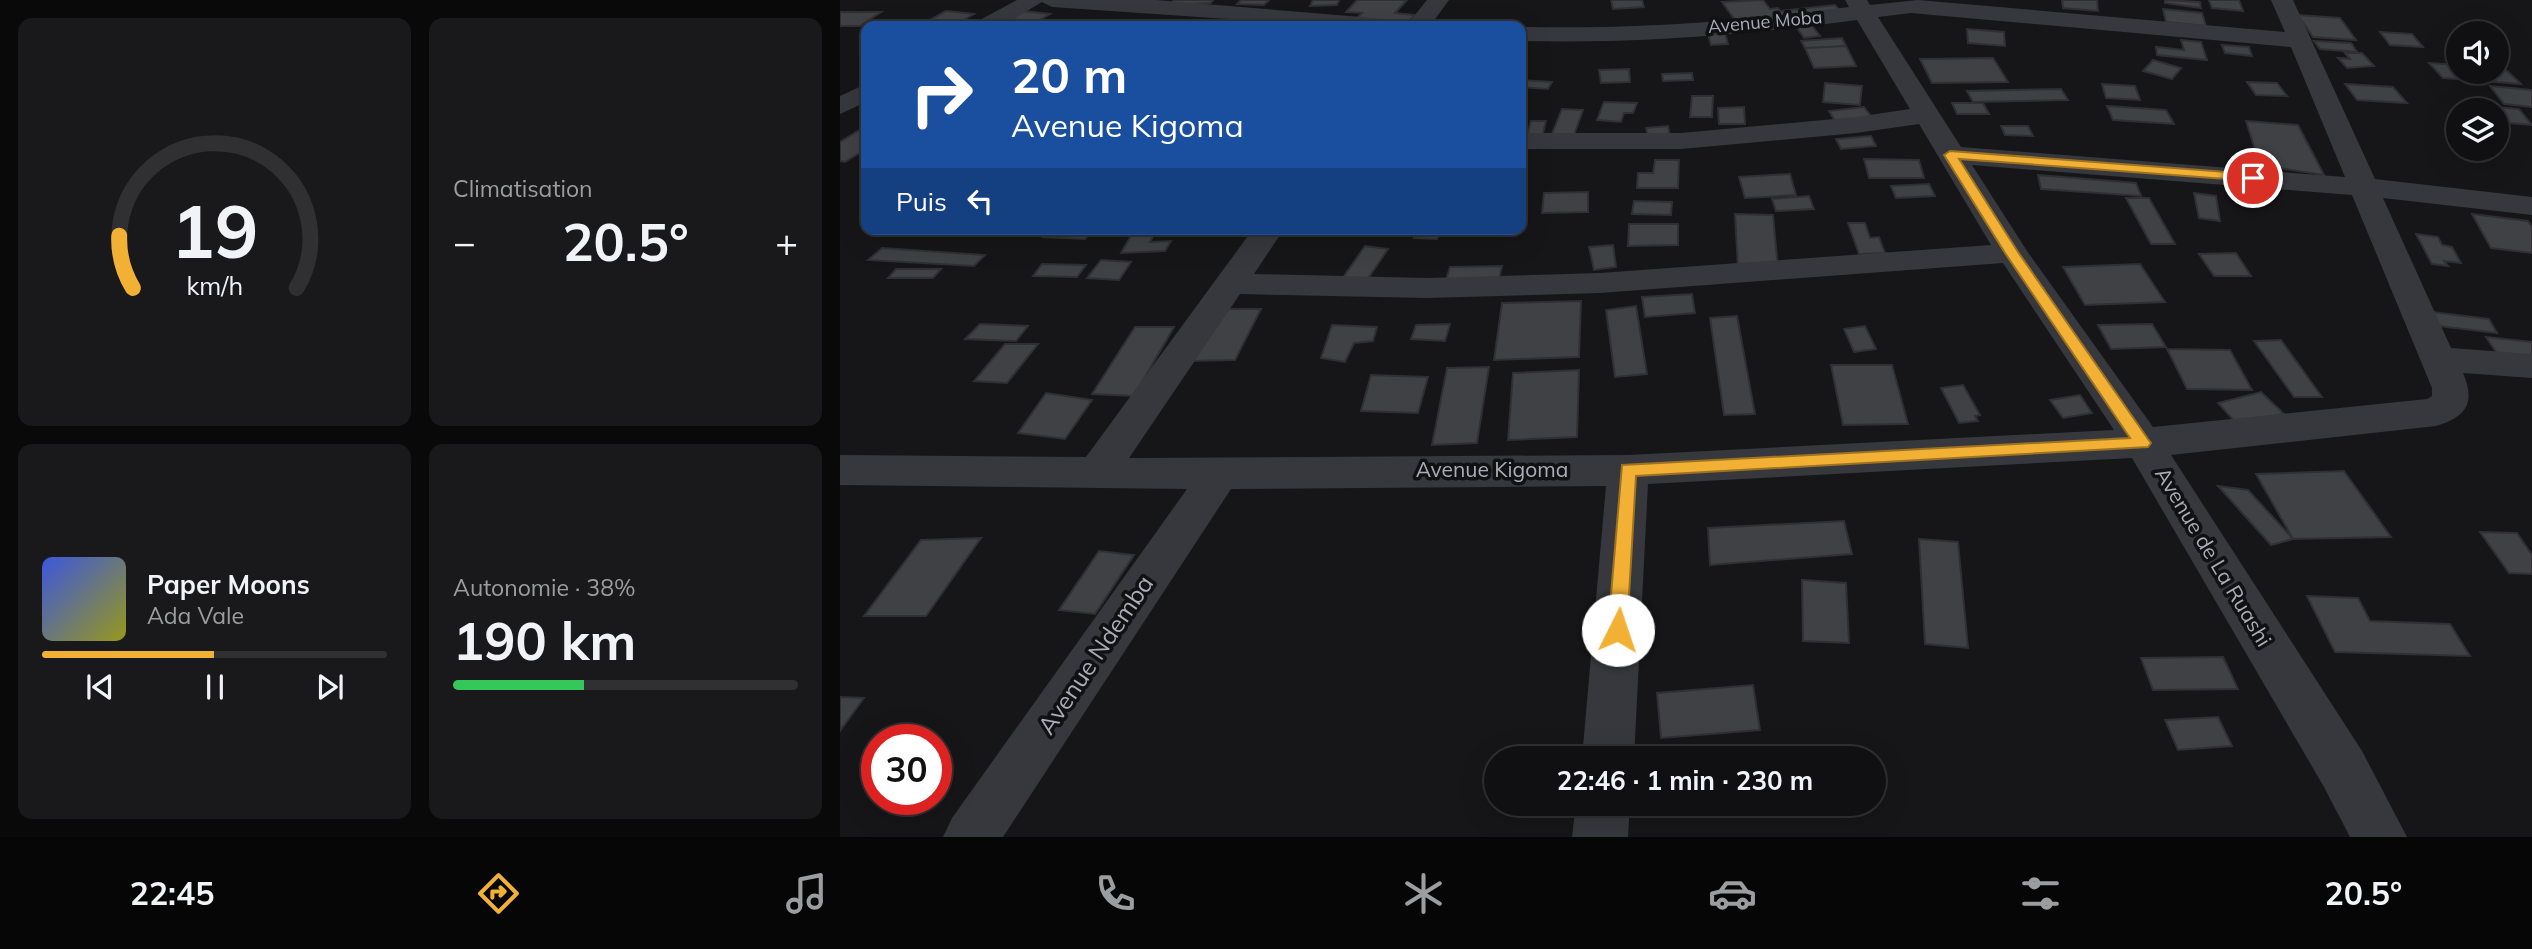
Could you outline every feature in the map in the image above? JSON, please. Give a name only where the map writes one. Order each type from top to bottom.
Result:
[{"type":"street","points":[[995,21],[1033,0]]},
{"type":"street","points":[[1052,0],[1346,21]]},
{"type":"street","points":[[1422,21],[1438,0]]},
{"type":"street","points":[[2282,0],[2439,359],[2532,366]]},
{"type":"street","name":"Avenue Moba","points":[[1526,34],[1587,35],[1805,20],[1859,5],[2028,8],[2301,41]]},
{"type":"street","name":"Avenue de La Ruashi","points":[[1859,5],[2012,253],[2143,443],[2343,769],[2379,837]]},
{"type":"street","points":[[840,106],[861,95]]},
{"type":"street","points":[[840,106],[861,109]]},
{"type":"street","points":[[1526,141],[1681,141],[1856,125],[1925,115]]},
{"type":"street","points":[[1950,155],[2364,187],[2532,206]]},
{"type":"street","points":[[1097,472],[1265,235]]},
{"type":"street","points":[[1230,284],[1427,288],[1600,283],[2012,253]]},
{"type":"street","name":"Avenue Kigoma","points":[[840,470],[1220,474],[1628,470],[2143,443],[2435,412],[2450,402],[2451,388],[2439,359]]},
{"type":"street","points":[[1609,746],[1628,470]]},
{"type":"street","name":"Avenue Ndemba","points":[[971,837],[1220,474]]},
{"type":"street","points":[[1600,837],[1602,816]]},
{"type":"building","points":[[1174,0],[1213,0],[1211,3],[1170,5]]},
{"type":"building","points":[[1241,0],[1269,0],[1264,5],[1237,4]]},
{"type":"building","points":[[1313,0],[1339,0],[1337,5],[1310,6]]},
{"type":"building","points":[[1357,0],[1407,0],[1395,13],[1415,15],[1410,21],[1368,21],[1355,20],[1362,13],[1346,12]]},
{"type":"building","points":[[1611,0],[1642,0],[1644,7],[1613,9]]},
{"type":"building","points":[[1763,0],[1770,9],[1778,8],[1780,11],[1835,5],[1841,12],[1737,23],[1722,2]]},
{"type":"building","points":[[2062,0],[2097,0],[2098,11],[2063,8]]},
{"type":"building","points":[[2165,0],[2200,2],[2201,8],[2165,3]]},
{"type":"building","points":[[2209,0],[2239,0],[2243,11],[2212,8]]},
{"type":"building","points":[[2163,9],[2202,13],[2206,26],[2166,22]]},
{"type":"building","points":[[946,11],[974,14],[962,21],[928,21]]},
{"type":"building","points":[[1023,11],[1050,14],[1038,21],[1006,21]]},
{"type":"building","points":[[840,12],[881,12],[868,21],[861,21],[860,26],[840,26]]},
{"type":"building","points":[[2298,15],[2340,18],[2356,40],[2313,37]]},
{"type":"building","points":[[1810,23],[1820,36],[1804,38],[1795,25]]},
{"type":"building","points":[[1967,29],[2004,32],[2005,46],[1968,43]]},
{"type":"building","points":[[2380,32],[2412,34],[2423,47],[2390,45]]},
{"type":"building","points":[[1725,33],[1728,44],[1711,45],[1708,34]]},
{"type":"building","points":[[1842,38],[1846,46],[1805,48],[1801,41]]},
{"type":"building","points":[[2181,40],[2201,42],[2207,60],[2157,55],[2156,47],[2184,50]]},
{"type":"building","points":[[2314,41],[2351,43],[2357,52],[2320,49]]},
{"type":"building","points":[[2222,45],[2249,47],[2252,56],[2225,53]]},
{"type":"building","points":[[1846,46],[1856,66],[1814,68],[1805,48]]},
{"type":"building","points":[[2345,53],[2362,53],[2374,66],[2347,68],[2338,58],[2350,59]]},
{"type":"building","points":[[1993,58],[2008,82],[1932,83],[1920,59]]},
{"type":"building","points":[[2153,60],[2181,68],[2172,79],[2143,71]]},
{"type":"building","points":[[2429,63],[2446,64],[2446,78]]},
{"type":"building","points":[[1629,69],[1630,82],[1601,83],[1599,70]]},
{"type":"building","points":[[1692,73],[1693,80],[1663,81],[1662,74]]},
{"type":"building","points":[[2509,73],[2521,84],[2509,83]]},
{"type":"building","points":[[1526,80],[1552,82],[1548,89],[1526,87]]},
{"type":"building","points":[[2247,82],[2277,83],[2287,96],[2256,95]]},
{"type":"building","points":[[1825,83],[1862,86],[1860,105],[1823,102]]},
{"type":"building","points":[[2102,84],[2135,86],[2140,100],[2106,98]]},
{"type":"building","points":[[2345,84],[2393,87],[2407,103],[2357,100]]},
{"type":"building","points":[[2490,86],[2532,90],[2532,107],[2509,105],[2509,98],[2499,98]]},
{"type":"building","points":[[2061,89],[2068,100],[1973,102],[1967,91]]},
{"type":"building","points":[[1692,96],[1713,96],[1712,117],[1690,117]]},
{"type":"building","points":[[1604,102],[1637,103],[1633,113],[1624,113],[1621,122],[1597,120]]},
{"type":"building","points":[[1952,103],[1983,103],[1989,114],[1957,114]]},
{"type":"building","points":[[2107,106],[2166,110],[2174,124],[2113,120]]},
{"type":"building","points":[[1744,107],[1745,124],[1719,124],[1718,108]]},
{"type":"building","points":[[1864,107],[1874,120],[1837,124],[1829,111]]},
{"type":"building","points":[[2509,108],[2519,109],[2532,125],[2509,123]]},
{"type":"building","points":[[1562,109],[1583,110],[1574,135],[1552,134]]},
{"type":"building","points":[[1531,121],[1546,121],[1541,141],[1526,141]]},
{"type":"building","points":[[2246,121],[2298,125],[2324,175],[2260,165]]},
{"type":"building","points":[[1668,126],[1670,137],[1649,139],[1646,128]]},
{"type":"building","points":[[2001,126],[2028,126],[2033,136],[2005,135]]},
{"type":"building","points":[[861,129],[861,152],[845,162],[840,161],[840,142]]},
{"type":"building","points":[[1871,136],[1876,146],[1841,149],[1836,139]]},
{"type":"building","points":[[1864,159],[1919,160],[1924,178],[1869,178]]},
{"type":"building","points":[[1655,160],[1679,160],[1678,188],[1637,188],[1638,173],[1653,173]]},
{"type":"building","points":[[1790,174],[1796,195],[1745,198],[1739,177]]},
{"type":"building","points":[[2038,175],[2136,183],[2141,196],[2041,189]]},
{"type":"building","points":[[1929,184],[1935,196],[1896,198],[1891,186]]},
{"type":"building","points":[[1588,192],[1588,212],[1542,213],[1544,193]]},
{"type":"building","points":[[2194,193],[2216,196],[2220,221],[2199,218]]},
{"type":"building","points":[[1809,196],[1814,209],[1776,211],[1772,199]]},
{"type":"building","points":[[2126,198],[2149,198],[2175,244],[2151,244]]},
{"type":"building","points":[[1634,201],[1672,202],[1671,215],[1632,214]]},
{"type":"building","points":[[1735,214],[1773,215],[1778,269],[1738,268]]},
{"type":"building","points":[[2472,214],[2528,221],[2532,227],[2532,253],[2491,248]]},
{"type":"building","points":[[1848,223],[1865,223],[1870,238],[1879,237],[1885,253],[1859,254]]},
{"type":"building","points":[[1629,224],[1678,224],[1678,245],[1628,246]]},
{"type":"building","points":[[2416,234],[2438,237],[2442,245],[2452,247],[2461,263],[2444,261],[2448,266],[2432,264]]},
{"type":"building","points":[[1045,235],[1088,235],[1085,239],[1043,237]]},
{"type":"building","points":[[1131,235],[1154,235],[1150,242],[1171,241],[1165,251],[1121,253]]},
{"type":"building","points":[[1416,235],[1439,235],[1437,239],[1414,238]]},
{"type":"building","points":[[1613,245],[1616,267],[1594,270],[1589,247]]},
{"type":"building","points":[[1365,246],[1388,249],[1367,280],[1342,279]]},
{"type":"building","points":[[882,248],[985,255],[974,266],[868,260]]},
{"type":"building","points":[[2236,253],[2251,276],[2214,276],[2199,254]]},
{"type":"building","points":[[1101,260],[1131,262],[1119,280],[1087,278]]},
{"type":"building","points":[[1042,264],[1086,265],[1077,277],[1033,276]]},
{"type":"building","points":[[2140,264],[2165,302],[2085,305],[2063,267]]},
{"type":"building","points":[[1502,266],[1499,279],[1446,280],[1450,267]]},
{"type":"building","points":[[896,269],[941,269],[933,278],[888,278]]},
{"type":"building","points":[[1692,294],[1695,313],[1645,317],[1642,297]]},
{"type":"building","points":[[1581,301],[1579,357],[1494,360],[1502,303]]},
{"type":"building","points":[[1636,306],[1647,374],[1615,377],[1606,310]]},
{"type":"building","points":[[1217,309],[1261,309],[1235,360],[1188,361]]},
{"type":"building","points":[[2432,312],[2489,319],[2497,333],[2439,326]]},
{"type":"building","points":[[1737,316],[1755,414],[1724,415],[1710,318]]},
{"type":"building","points":[[980,324],[1028,326],[1016,341],[965,339]]},
{"type":"building","points":[[1450,324],[1445,341],[1411,339],[1416,325]]},
{"type":"building","points":[[2152,324],[2166,347],[2111,349],[2098,325]]},
{"type":"building","points":[[1332,325],[1377,327],[1373,341],[1354,343],[1345,362],[1321,358]]},
{"type":"building","points":[[1865,326],[1876,349],[1854,352],[1844,329]]},
{"type":"building","points":[[1135,327],[1174,327],[1134,396],[1092,394]]},
{"type":"building","points":[[2486,337],[2532,342],[2532,359],[2498,355]]},
{"type":"building","points":[[2281,340],[2322,397],[2294,397],[2254,341]]},
{"type":"building","points":[[1005,344],[1038,344],[1007,383],[974,381]]},
{"type":"building","points":[[2167,349],[2230,350],[2252,390],[2187,389]]},
{"type":"building","points":[[1831,365],[1892,365],[1908,424],[1843,425]]},
{"type":"building","points":[[1489,367],[1477,443],[1432,445],[1447,368]]},
{"type":"building","points":[[1579,370],[1577,437],[1508,440],[1513,373]]},
{"type":"building","points":[[1371,375],[1428,377],[1418,413],[1361,411]]},
{"type":"building","points":[[1963,385],[1980,415],[1975,416],[1978,421],[1959,423],[1941,388]]},
{"type":"building","points":[[2261,392],[2284,414],[2236,423],[2218,403]]},
{"type":"building","points":[[1046,393],[1092,400],[1065,439],[1018,433]]},
{"type":"building","points":[[2080,395],[2092,413],[2063,418],[2050,400]]},
{"type":"building","points":[[2344,471],[2391,537],[2293,539],[2256,474]]},
{"type":"building","points":[[2218,486],[2248,490],[2293,539],[2271,545]]},
{"type":"building","points":[[1844,521],[1852,554],[1710,565],[1708,528]]},
{"type":"building","points":[[2480,532],[2517,533],[2532,555],[2532,574],[2509,573]]},
{"type":"building","points":[[981,538],[926,616],[864,616],[921,540]]},
{"type":"building","points":[[1919,539],[1958,542],[1968,648],[1925,644]]},
{"type":"building","points":[[1099,551],[1134,555],[1095,614],[1059,610]]},
{"type":"building","points":[[1802,580],[1846,583],[1849,643],[1803,641]]},
{"type":"building","points":[[2307,596],[2358,598],[2370,621],[2450,624],[2470,656],[2335,652]]},
{"type":"building","points":[[2223,657],[2238,689],[2153,690],[2141,658]]},
{"type":"building","points":[[1753,685],[1760,730],[1661,738],[1657,693]]},
{"type":"building","points":[[840,697],[864,698],[840,731]]},
{"type":"building","points":[[2218,717],[2232,746],[2178,750],[2165,720]]},
{"type":"route","points":[[1618,630],[1628,470],[2143,443],[2012,253],[1950,155],[2253,178]]}]
